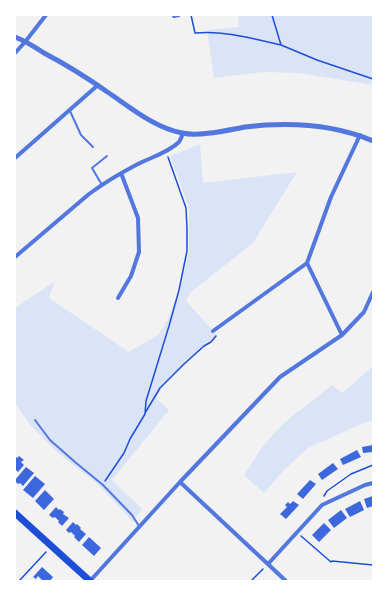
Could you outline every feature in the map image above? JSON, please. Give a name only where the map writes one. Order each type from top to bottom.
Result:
[{"type":"main road","points":[[15,513],[90,581]]},
{"type":"street","points":[[15,53],[46,15]]},
{"type":"street","points":[[15,37],[56,59],[98,85],[146,118],[161,126],[183,134],[203,134],[262,125],[300,125],[330,128],[373,141]]},
{"type":"street","points":[[15,158],[98,85]]},
{"type":"street","points":[[15,257],[89,194],[121,173],[149,158],[166,152],[179,142],[183,134]]},
{"type":"street","points":[[213,331],[307,263],[331,196],[360,136]]},
{"type":"street","points":[[118,298],[131,276],[139,252],[138,218],[121,173]]},
{"type":"street","points":[[307,263],[342,334]]},
{"type":"street","points":[[90,581],[180,482],[280,377],[342,334],[364,312],[373,292]]},
{"type":"street","points":[[180,482],[286,581]]},
{"type":"street","points":[[268,564],[322,505],[365,485],[373,483]]},
{"type":"lane","points":[[70,111],[81,135],[93,147]]},
{"type":"lane","points":[[102,185],[92,168],[107,156]]},
{"type":"lane","points":[[35,420],[50,440],[103,485],[132,515],[139,527]]},
{"type":"path","points":[[191,15],[196,33],[214,33],[281,45],[317,60],[373,79]]},
{"type":"path","points":[[272,15],[281,45]]},
{"type":"path","points":[[145,414],[146,401],[169,326],[187,251],[186,208],[166,152]]},
{"type":"path","points":[[103,485],[124,453],[130,439],[160,388],[204,346],[217,337],[213,331]]},
{"type":"path","points":[[324,497],[327,491],[351,474],[373,465]]},
{"type":"path","points":[[297,532],[331,562],[373,565]]},
{"type":"path","points":[[19,581],[51,546]]},
{"type":"path","points":[[251,581],[268,564]]},
{"type":"shaded area","points":[[238,15],[373,15],[373,85],[299,73],[264,72],[214,78],[207,30],[239,27]]},
{"type":"shaded area","points":[[200,144],[203,183],[297,172],[253,243],[191,292],[186,301],[217,335],[162,386],[156,398],[169,410],[112,480],[142,509],[133,522],[99,485],[58,453],[31,426],[15,403],[15,308],[55,281],[49,298],[129,352],[159,334],[167,321],[180,289],[189,253],[189,208],[170,156]]},
{"type":"shaded area","points":[[373,366],[373,420],[308,448],[284,470],[264,493],[244,475],[263,446],[293,415],[332,385],[342,393]]},
{"type":"building","points":[[373,445],[373,452],[363,453],[362,447]]},
{"type":"building","points":[[357,450],[361,457],[343,465],[340,459]]},
{"type":"building","points":[[15,456],[17,458],[19,456],[24,460],[21,462],[24,465],[18,472],[15,469]]},
{"type":"building","points":[[333,463],[338,469],[322,480],[318,474]]},
{"type":"building","points":[[26,467],[34,473],[23,486],[20,483],[18,484],[15,480]]},
{"type":"building","points":[[35,476],[45,484],[33,498],[23,490]]},
{"type":"building","points":[[310,480],[316,484],[303,499],[297,494]]},
{"type":"building","points":[[45,490],[54,499],[44,510],[35,501]]},
{"type":"building","points":[[373,496],[373,506],[367,508],[364,499]]},
{"type":"building","points":[[293,501],[299,505],[286,519],[280,514],[287,507],[285,505],[288,502],[290,504]]},
{"type":"building","points":[[360,501],[364,510],[350,517],[345,509]]},
{"type":"building","points":[[56,507],[64,512],[63,514],[69,518],[62,526],[55,517],[53,518],[49,515]]},
{"type":"building","points":[[341,510],[347,518],[334,528],[328,520]]},
{"type":"building","points":[[73,522],[76,525],[77,524],[86,534],[79,542],[71,532],[69,533],[66,530]]},
{"type":"building","points":[[324,523],[331,530],[319,542],[312,535]]},
{"type":"building","points":[[89,537],[101,548],[94,556],[82,545]]},
{"type":"building","points":[[42,567],[53,577],[50,581],[43,581],[38,576],[36,579],[33,577]]}]
